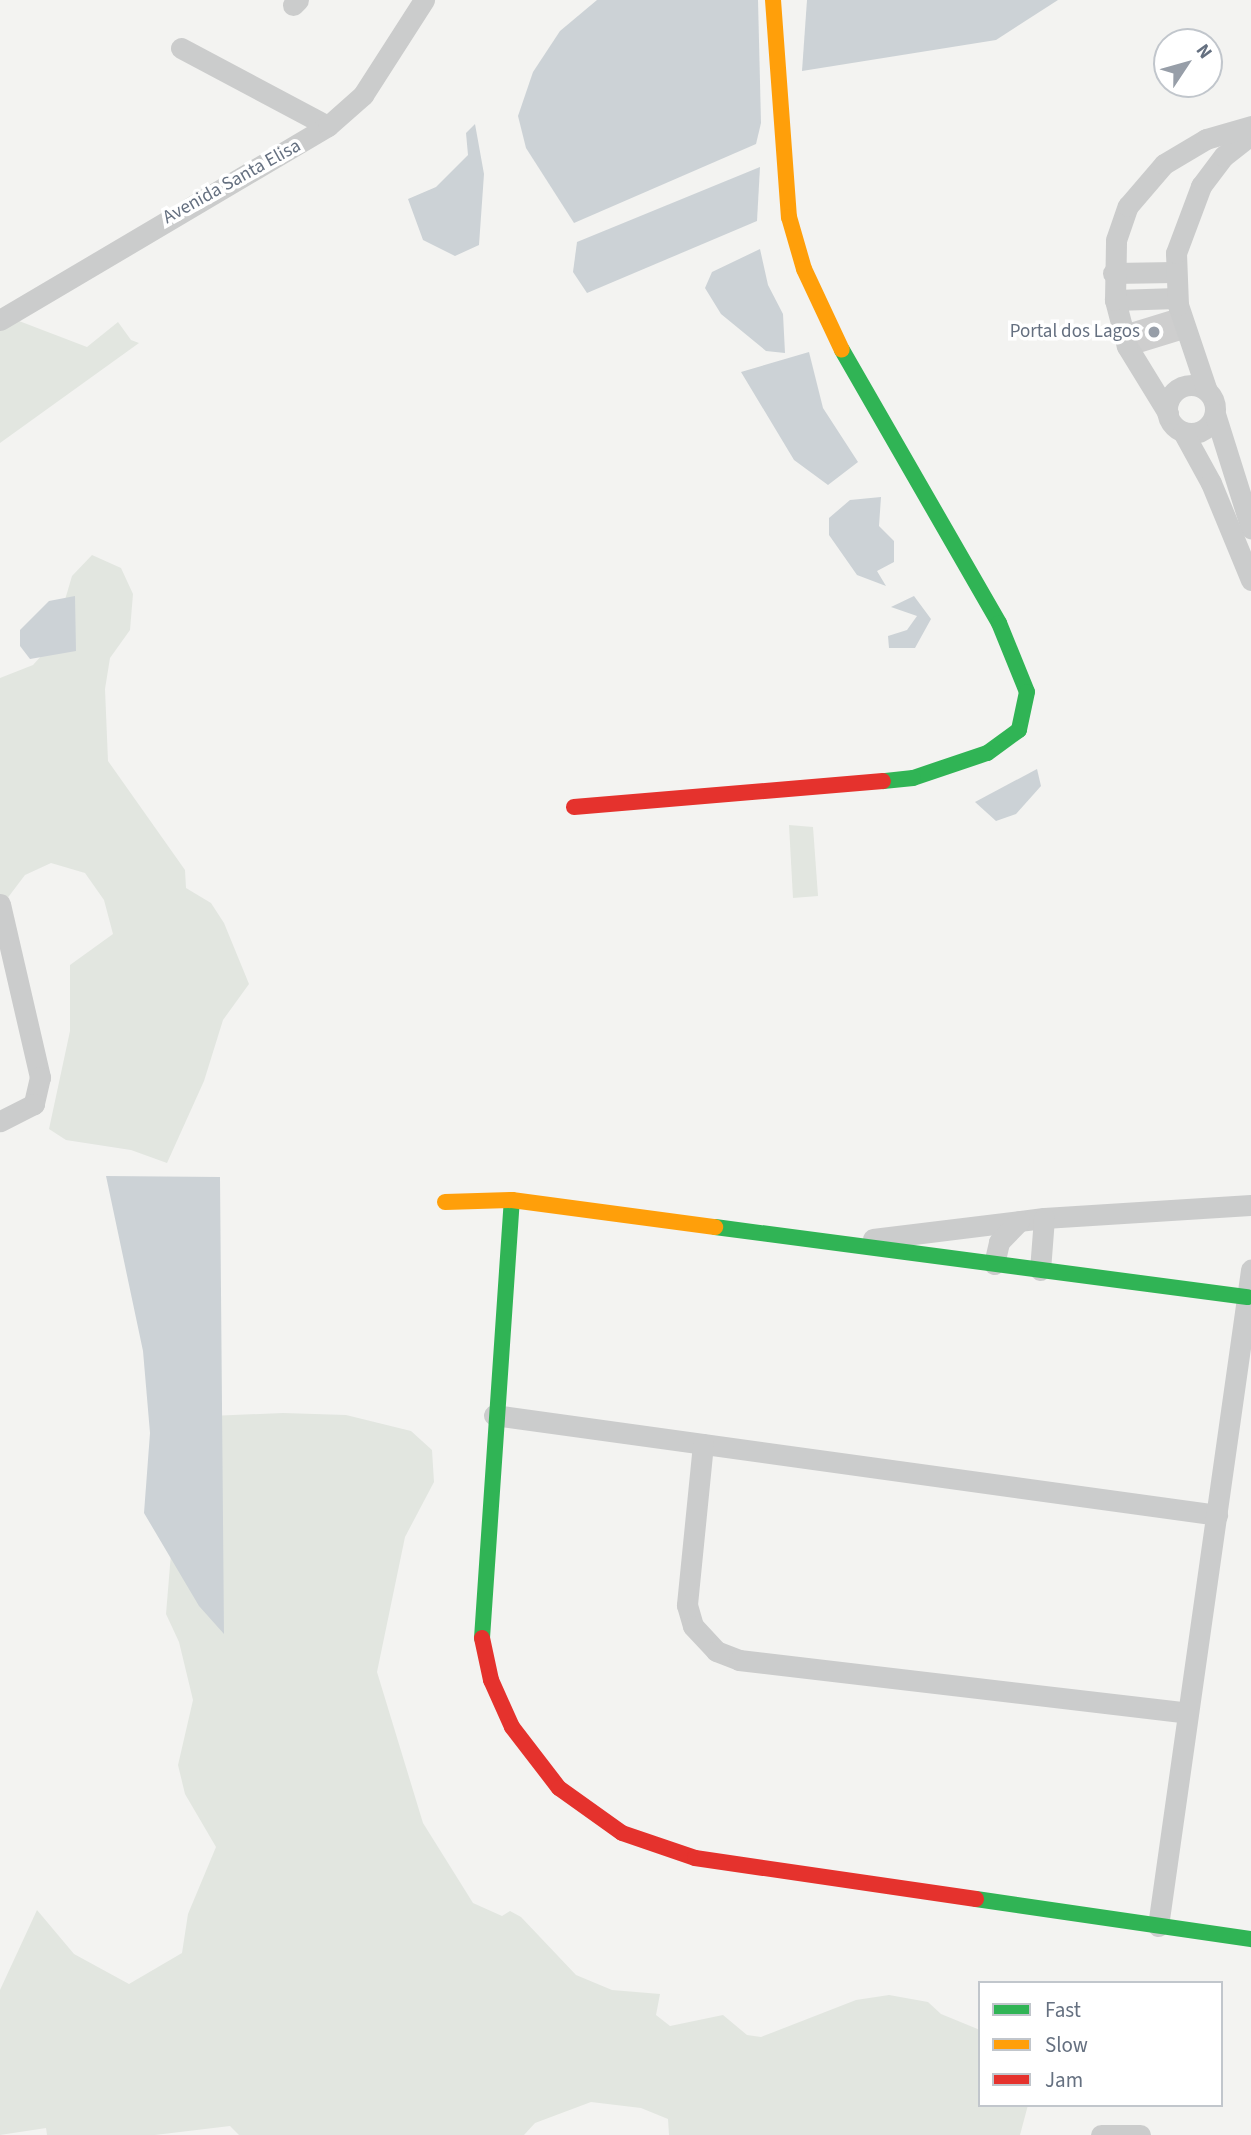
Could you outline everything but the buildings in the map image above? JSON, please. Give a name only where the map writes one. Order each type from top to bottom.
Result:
[{"type":"street","name":"Avenida Santa Elisa","points":[[0,320],[116,247],[328,126],[363,95],[424,0]]},
{"type":"street","points":[[574,807],[913,778],[987,753],[1019,730],[1026,713],[1027,692],[999,623],[848,365],[804,269],[789,217],[773,0]]},
{"type":"street","points":[[181,48],[328,126]]},
{"type":"street","points":[[1251,126],[1185,150],[1143,183],[1116,240],[1113,273],[1115,300],[1135,366],[1183,432],[1211,482],[1251,580]]},
{"type":"street","points":[[1251,135],[1224,156],[1201,186],[1183,224],[1175,272],[1177,298],[1251,528]]},
{"type":"street","points":[[1113,273],[1175,272]]},
{"type":"street","points":[[1115,300],[1177,298]]},
{"type":"street","points":[[1168,413],[1171,397],[1183,386],[1207,391]]},
{"type":"street","points":[[1183,432],[1200,432],[1215,414]]},
{"type":"street","points":[[0,904],[40,1077],[34,1104],[0,1121]]},
{"type":"street","points":[[445,1202],[512,1200],[1247,1297]]},
{"type":"street","points":[[512,1200],[478,1605],[484,1656],[512,1727],[541,1769],[579,1805],[634,1838],[695,1858],[1251,1939]]},
{"type":"street","points":[[839,1244],[1044,1218],[1251,1205]]},
{"type":"street","points":[[1040,1270],[1044,1218]]},
{"type":"street","points":[[993,1264],[999,1242],[1019,1221]]},
{"type":"street","points":[[1158,1926],[1251,1270]]},
{"type":"street","points":[[494,1415],[1217,1515]]},
{"type":"street","points":[[703,1444],[687,1605],[693,1626],[716,1651],[739,1660],[1188,1713]]},
{"type":"street","points":[[1101,2135],[1140,2135]]},
{"type":"shaded area","points":[[597,0],[758,0],[761,123],[756,144],[574,223],[526,148],[518,116],[533,72],[560,31]]},
{"type":"shaded area","points":[[807,0],[1058,0],[996,40],[802,71]]},
{"type":"shaded area","points":[[475,124],[484,174],[479,245],[455,256],[423,240],[408,199],[436,187],[468,155],[466,133]]},
{"type":"shaded area","points":[[760,167],[757,221],[587,293],[573,272],[577,242]]},
{"type":"shaded area","points":[[760,249],[768,285],[783,314],[785,353],[766,351],[721,314],[705,288],[712,272]]},
{"type":"shaded area","points":[[19,321],[87,347],[118,322],[131,340],[139,343],[0,443],[0,325]]},
{"type":"shaded area","points":[[809,352],[823,408],[858,462],[828,485],[794,460],[741,372]]},
{"type":"shaded area","points":[[881,497],[879,526],[894,541],[894,562],[877,571],[886,586],[857,575],[829,535],[829,518],[850,500]]},
{"type":"shaded area","points":[[92,555],[121,568],[133,594],[130,630],[110,658],[105,689],[108,761],[185,870],[186,888],[211,903],[224,923],[249,984],[223,1020],[204,1081],[167,1163],[131,1150],[66,1140],[49,1129],[70,1031],[70,965],[113,934],[104,900],[85,873],[51,863],[25,875],[0,908],[0,678],[33,665],[52,644],[72,576]]},
{"type":"shaded area","points":[[75,596],[76,651],[30,659],[20,646],[20,630],[49,601]]},
{"type":"shaded area","points":[[914,596],[931,619],[915,648],[889,648],[888,636],[907,630],[917,616],[891,607]]},
{"type":"shaded area","points":[[1037,769],[1041,786],[1016,814],[996,821],[975,802]]},
{"type":"shaded area","points":[[789,825],[813,827],[818,896],[793,898]]},
{"type":"shaded area","points":[[106,1176],[220,1177],[224,1634],[199,1606],[144,1513],[150,1433],[143,1351]]},
{"type":"shaded area","points":[[283,1413],[346,1415],[411,1431],[432,1450],[434,1482],[405,1537],[377,1672],[423,1823],[473,1903],[502,1916],[510,1911],[521,1917],[576,1975],[612,1990],[660,1994],[656,2015],[670,2026],[723,2015],[747,2035],[761,2037],[856,2000],[889,1995],[928,2002],[941,2014],[978,2029],[978,2107],[1027,2107],[1020,2135],[669,2135],[668,2119],[641,2108],[591,2102],[535,2123],[524,2135],[239,2135],[230,2126],[155,2135],[47,2135],[46,2128],[0,2135],[0,1990],[37,1910],[74,1954],[129,1984],[182,1953],[188,1914],[216,1847],[185,1794],[178,1765],[193,1700],[179,1642],[166,1614],[176,1493],[210,1416]]},
{"type":"traffic: fast","points":[[842,350],[999,623],[1027,692],[1019,730],[987,753],[913,778],[883,781]]},
{"type":"traffic: fast","points":[[482,1638],[512,1200]]},
{"type":"traffic: fast","points":[[715,1227],[1247,1297]]},
{"type":"traffic: fast","points":[[976,1899],[1251,1939]]},
{"type":"traffic: slow","points":[[773,0],[789,217],[804,269],[842,350]]},
{"type":"traffic: slow","points":[[445,1202],[512,1200],[715,1227]]},
{"type":"traffic: jam","points":[[574,807],[883,781]]},
{"type":"traffic: jam","points":[[482,1638],[491,1680],[512,1727],[559,1788],[622,1833],[695,1858],[976,1899]]},
{"type":"place","name":"Portal dos Lagos","points":[[1154,332]]}]
